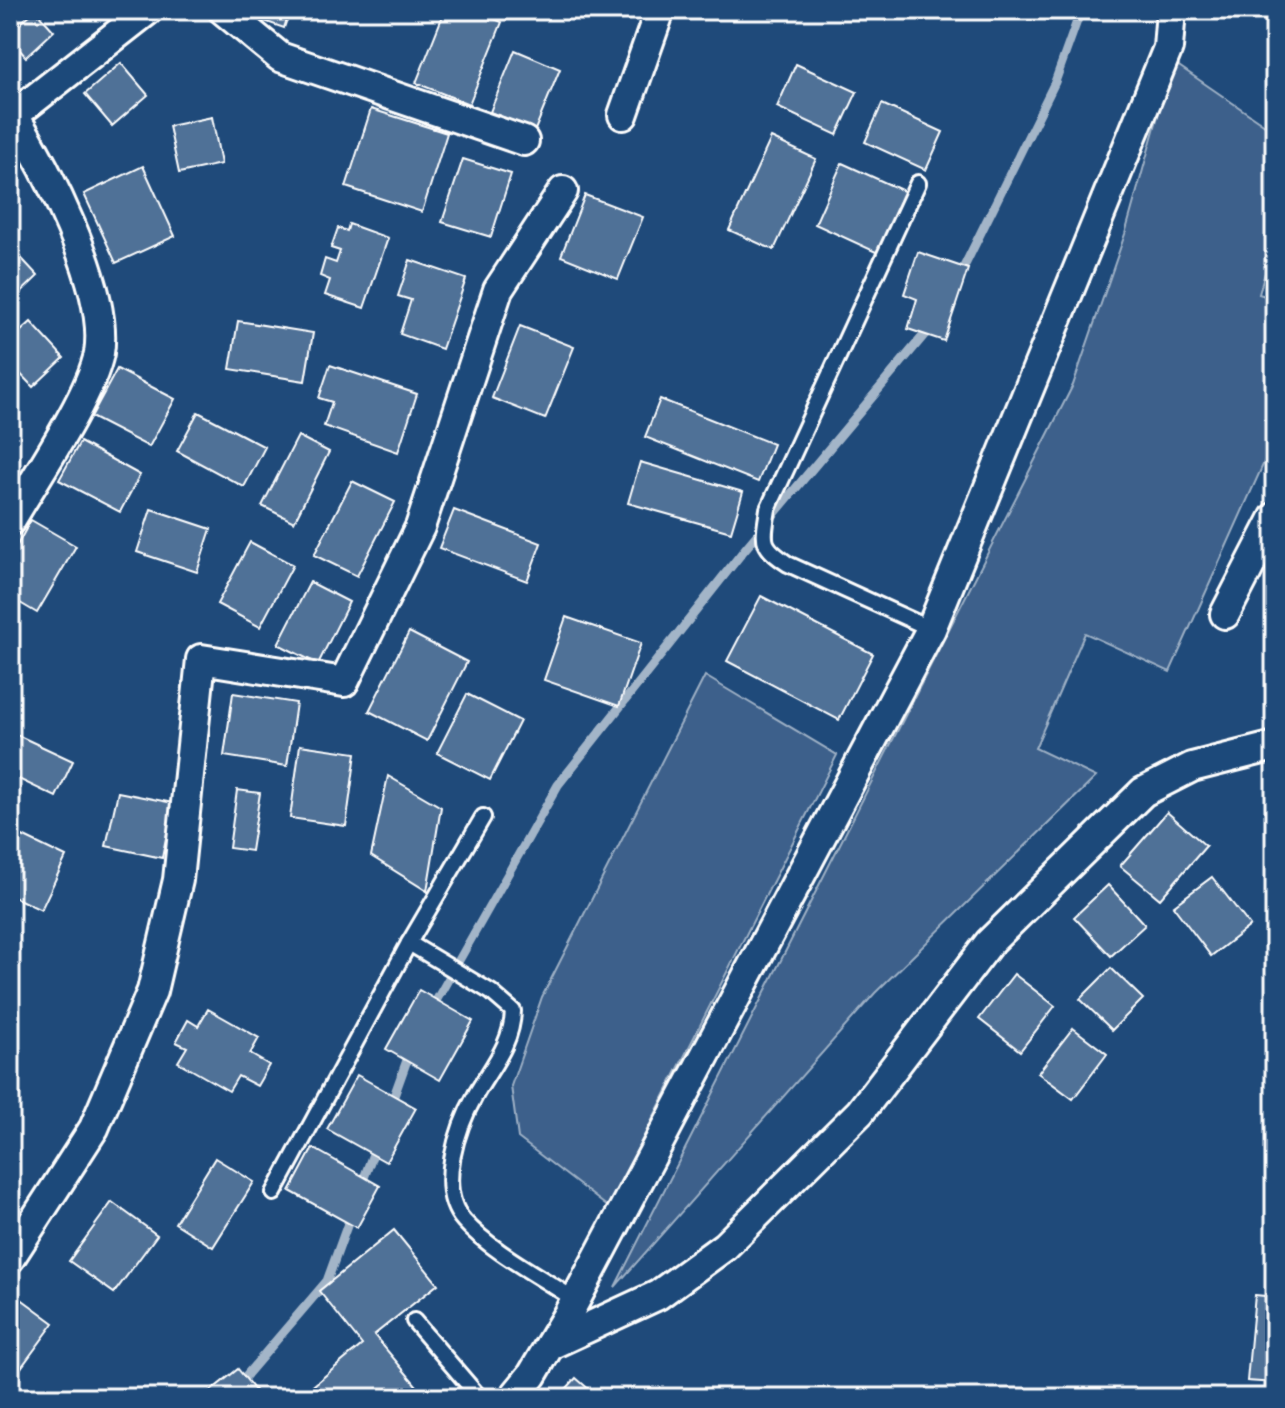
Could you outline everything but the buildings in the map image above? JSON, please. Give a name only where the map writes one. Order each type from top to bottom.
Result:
[{"type":"street","points":[[10,521],[84,393],[99,353],[97,304],[69,221],[12,112],[148,10]]},
{"type":"street","points":[[223,10],[280,57],[524,141]]},
{"type":"street","points":[[623,115],[660,10]]},
{"type":"street","points":[[513,1398],[550,1345],[575,1300],[931,629],[1168,48],[1171,10]]},
{"type":"street","points":[[10,1258],[94,1128],[152,991],[178,880],[201,659],[344,682],[420,527],[498,290],[563,191]]},
{"type":"street","points":[[1225,614],[1275,517]]},
{"type":"street","points":[[550,1345],[658,1295],[725,1246],[860,1112],[989,943],[1143,792],[1192,767],[1275,746]]},
{"type":"lane","points":[[918,183],[768,509],[763,539],[767,550],[788,564],[931,629]]},
{"type":"lane","points":[[274,1193],[409,943],[483,817]]},
{"type":"lane","points":[[409,943],[491,992],[513,1011],[508,1043],[475,1097],[453,1142],[451,1186],[462,1220],[575,1300]]},
{"type":"lane","points":[[414,1321],[480,1398]]},
{"type":"shaded area","points":[[1173,62],[1275,132],[1275,237],[1259,294],[1275,299],[1275,438],[1170,672],[1085,633],[1035,748],[1096,777],[875,993],[615,1287],[1073,385],[1125,234]]},
{"type":"shaded area","points":[[705,676],[837,755],[608,1207],[518,1138],[511,1086],[542,997]]},
{"type":"waterway","points":[[959,277],[1055,82],[1081,10]]},
{"type":"waterway","points":[[432,1008],[558,785],[745,549],[930,328]]},
{"type":"waterway","points":[[390,1107],[411,1049]]},
{"type":"waterway","points":[[361,1186],[377,1143]]},
{"type":"waterway","points":[[227,1398],[327,1281],[351,1215]]}]
